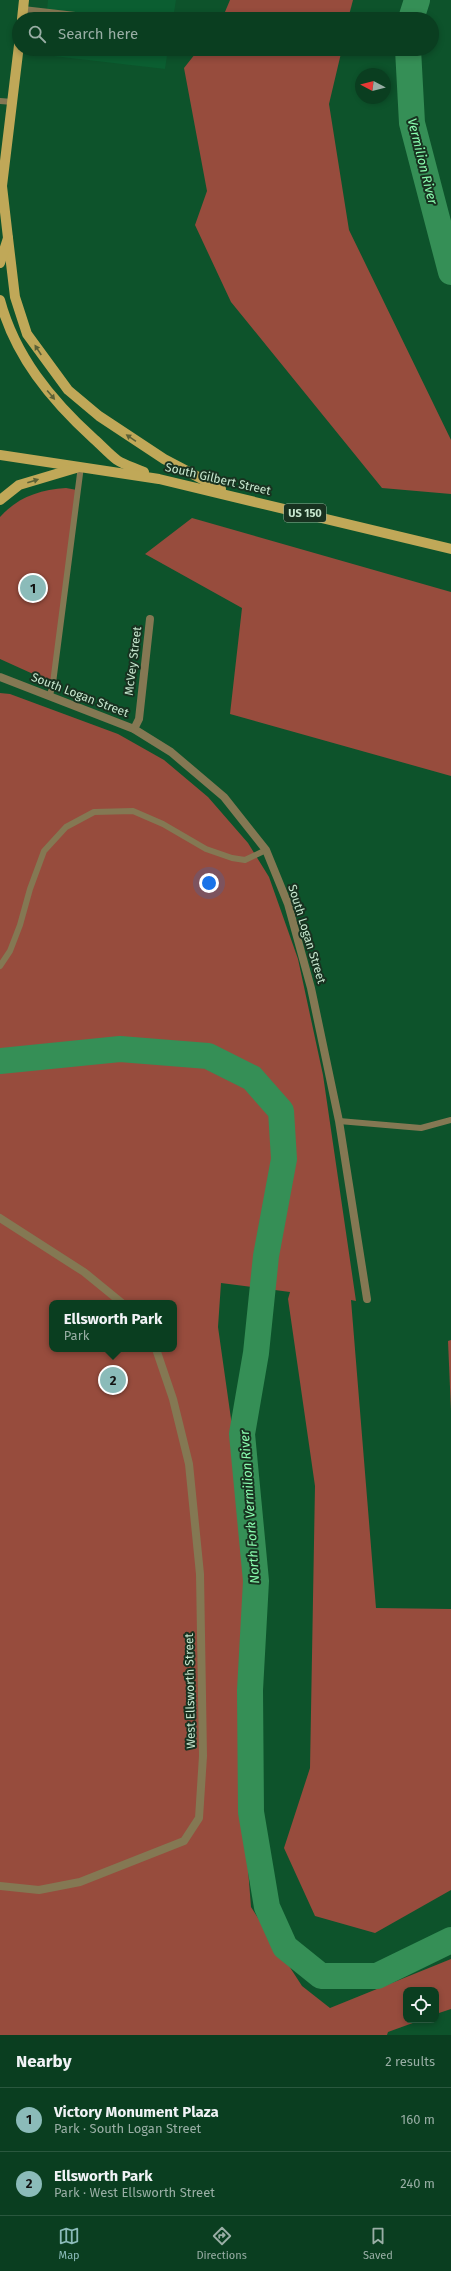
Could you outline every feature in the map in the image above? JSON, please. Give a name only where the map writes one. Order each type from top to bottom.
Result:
[{"type":"main road","points":[[0,198],[18,56]]},
{"type":"main road","points":[[1,188],[15,297],[27,334],[47,364],[68,390],[99,416],[164,459],[234,496]]},
{"type":"main road","points":[[0,263],[8,238]]},
{"type":"main road","points":[[0,300],[7,324],[26,362],[50,395],[80,426],[117,460],[159,479]]},
{"type":"main road","name":"South Gilbert Street","points":[[0,455],[81,466],[159,479],[451,549]]},
{"type":"main road","points":[[0,500],[19,485],[81,466]]},
{"type":"street","name":"McVey Street","points":[[134,729],[139,719],[150,619]]},
{"type":"street","name":"South Logan Street","points":[[0,677],[50,695],[134,729],[171,752],[224,797],[266,850],[288,904],[311,988],[339,1121],[367,1299]]},
{"type":"street","points":[[0,1218],[84,1272],[118,1300]]},
{"type":"street","name":"West Ellsworth Street","points":[[0,1886],[39,1890],[80,1882],[184,1841],[199,1818],[203,1756],[200,1566],[189,1464],[173,1399],[157,1352]]},
{"type":"lane","points":[[23,9],[49,12]]},
{"type":"lane","points":[[0,101],[13,102]]},
{"type":"lane","points":[[50,695],[53,683],[81,466]]},
{"type":"lane","points":[[0,966],[10,951],[20,925],[30,889],[44,851],[66,827],[94,812],[133,811],[163,824],[206,849],[232,858],[245,860],[266,850]]},
{"type":"lane","points":[[339,1121],[421,1128],[451,1120]]},
{"type":"shaded area","points":[[48,0],[176,0],[174,12],[47,12]]},
{"type":"shaded area","points":[[230,0],[353,0],[350,12],[225,12]]},
{"type":"shaded area","points":[[54,56],[167,56],[165,69]]},
{"type":"shaded area","points":[[193,56],[340,56],[329,104],[349,230],[451,440],[451,494],[382,488],[231,302],[195,225],[207,191],[184,68]]},
{"type":"shaded area","points":[[66,488],[77,490],[53,683],[0,659],[0,517],[14,504],[30,496]]},
{"type":"shaded area","points":[[192,518],[451,592],[451,776],[230,714],[242,608],[145,554]]},
{"type":"shaded area","points":[[0,693],[10,694],[118,734],[164,760],[208,797],[248,843],[269,877],[298,959],[323,1075],[356,1301],[351,1300],[376,1608],[451,1609],[451,1890],[375,1933],[315,1916],[284,1848],[310,1768],[315,1486],[288,1299],[290,1292],[221,1283],[218,1327],[233,1433],[245,1572],[239,1752],[251,1907],[302,1986],[330,2008],[451,1959],[451,2009],[439,2013],[439,1987],[403,1987],[403,2023],[413,2023],[388,2032],[387,2035],[0,2035]]},
{"type":"shaded area","points":[[451,1340],[451,1411],[448,1341]]},
{"type":"waterway","name":"Vermilion River","points":[[413,12],[417,0]]},
{"type":"waterway","name":"Vermilion River","points":[[408,56],[412,123],[451,272]]},
{"type":"waterway","name":"North Fork Vermilion River","points":[[0,1061],[120,1049],[208,1056],[252,1078],[281,1111],[284,1159],[266,1256],[256,1353],[242,1434],[256,1581],[250,1690],[251,1812],[267,1907],[285,1947],[321,1976],[377,1976],[451,1940]]},
{"type":"place","name":"Victory Monument Plaza","points":[[33,588]]},
{"type":"place","name":"Ellsworth Park","points":[[113,1380]]}]
